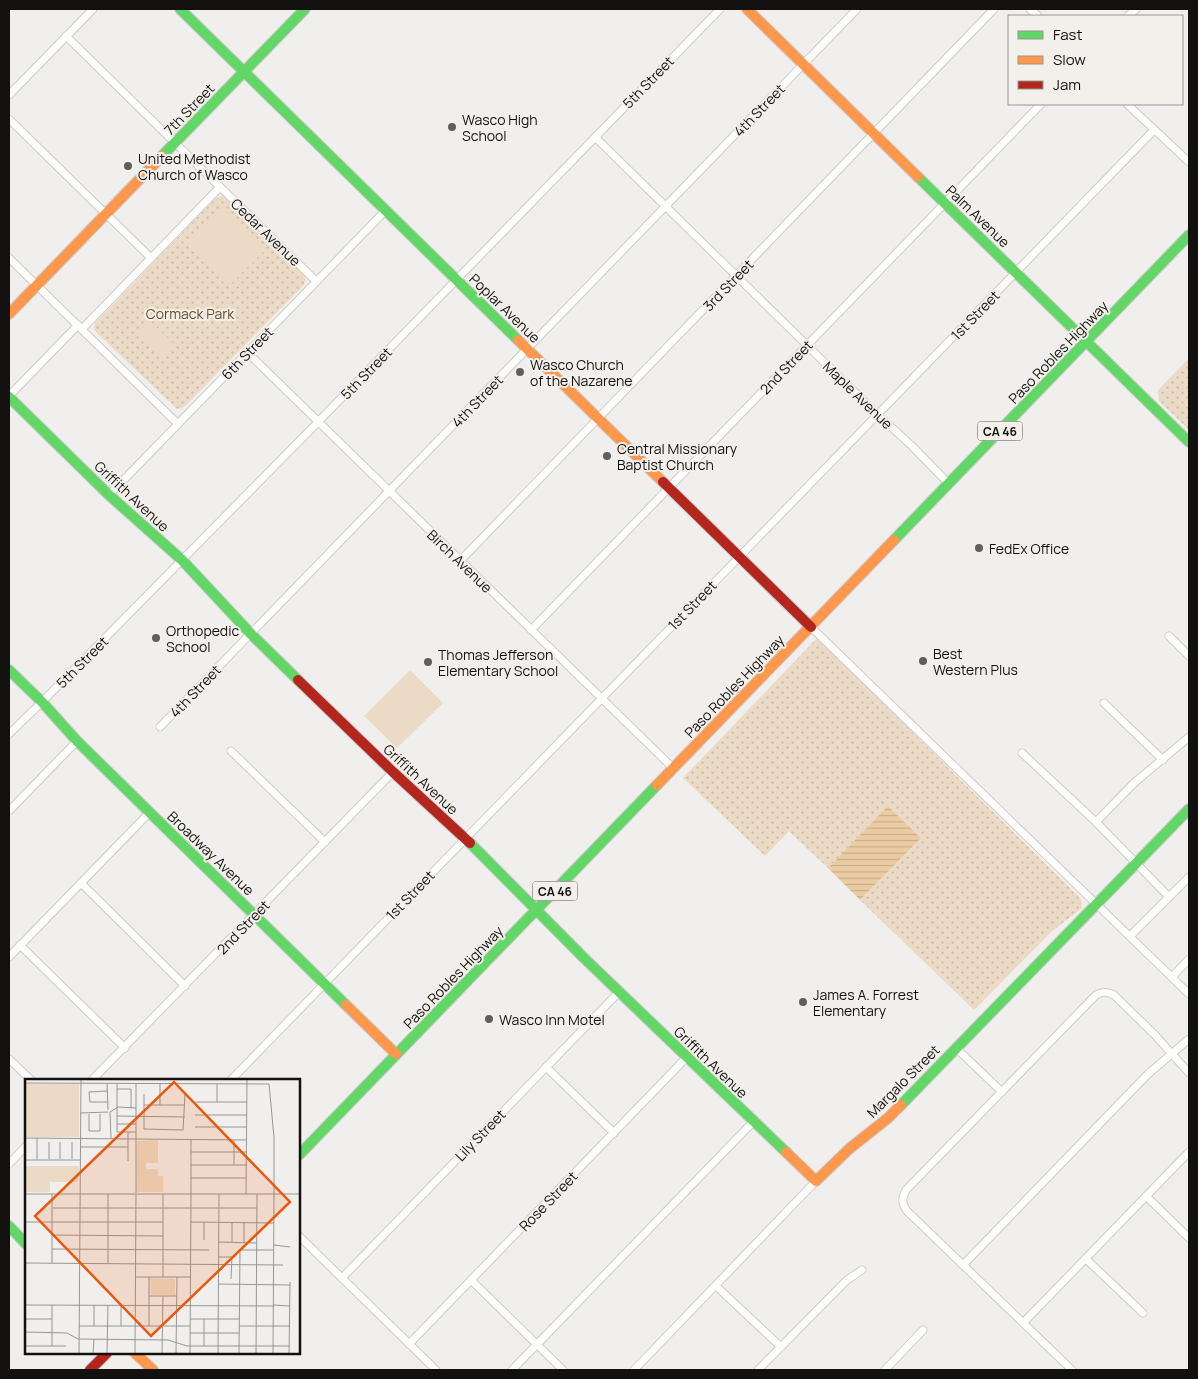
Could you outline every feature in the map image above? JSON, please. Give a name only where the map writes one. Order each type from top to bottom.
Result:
[{"type":"main road","name":"Poplar Avenue","points":[[180,9],[811,627]]},
{"type":"main road","name":"7th Street","points":[[9,314],[305,9]]},
{"type":"main road","name":"Palm Avenue","points":[[747,9],[1189,442]]},
{"type":"main road","name":"Paso Robles Highway","points":[[300,1154],[1189,235]]},
{"type":"main road","name":"Griffith Avenue","points":[[9,396],[109,495],[182,560],[251,634],[393,772],[465,838],[619,992],[816,1181]]},
{"type":"main road","name":"Broadway Avenue","points":[[9,670],[42,702],[77,741],[396,1054]]},
{"type":"main road","name":"Margalo Street","points":[[816,1181],[849,1149],[888,1118],[1189,809]]},
{"type":"main road","points":[[9,1226],[25,1243]]},
{"type":"main road","points":[[90,1370],[106,1354]]},
{"type":"main road","points":[[136,1354],[153,1370]]},
{"type":"street","points":[[9,95],[93,9]]},
{"type":"street","name":"5th Street","points":[[9,734],[318,422],[720,9]]},
{"type":"street","name":"4th Street","points":[[160,727],[857,9]]},
{"type":"street","name":"3rd Street","points":[[460,561],[994,9]]},
{"type":"street","name":"Cedar Avenue","points":[[66,36],[316,281]]},
{"type":"street","name":"2nd Street","points":[[531,630],[1040,105]]},
{"type":"street","points":[[1128,105],[1189,162]]},
{"type":"street","points":[[9,119],[151,258]]},
{"type":"street","name":"1st Street","points":[[232,1079],[1154,130]]},
{"type":"street","name":"Maple Avenue","points":[[595,137],[949,484]]},
{"type":"street","points":[[9,396],[151,258],[220,187]]},
{"type":"street","name":"6th Street","points":[[109,495],[386,210]]},
{"type":"street","points":[[9,258],[178,424]]},
{"type":"street","name":"Birch Avenue","points":[[247,352],[674,768]]},
{"type":"street","points":[[811,627],[1189,994]]},
{"type":"street","points":[[1169,636],[1189,656]]},
{"type":"street","points":[[1104,703],[1162,760]]},
{"type":"street","points":[[1096,822],[1134,783],[1189,737]]},
{"type":"street","points":[[10,809],[77,741]]},
{"type":"street","points":[[231,751],[324,842]]},
{"type":"street","points":[[1022,753],[1096,822],[1170,897]]},
{"type":"street","name":"2nd Street","points":[[93,1079],[186,986],[393,772]]},
{"type":"street","points":[[9,957],[150,812]]},
{"type":"street","points":[[1130,936],[1189,877]]},
{"type":"street","points":[[81,882],[186,986]]},
{"type":"street","points":[[20,945],[125,1048]]},
{"type":"street","points":[[1172,977],[1189,959]]},
{"type":"street","name":"Lily Street","points":[[342,1278],[619,992]]},
{"type":"street","points":[[1072,1370],[908,1212],[903,1202],[906,1190],[1096,995],[1105,992],[1114,995],[1155,1035],[1189,1073]]},
{"type":"street","points":[[963,1265],[1148,1074],[1189,1039]]},
{"type":"street","points":[[956,1048],[1002,1092]]},
{"type":"street","name":"Rose Street","points":[[409,1344],[687,1057]]},
{"type":"street","points":[[9,1059],[30,1079]]},
{"type":"street","points":[[546,1067],[614,1133]]},
{"type":"street","points":[[512,1370],[754,1121]]},
{"type":"street","points":[[9,1164],[25,1147]]},
{"type":"street","points":[[1023,1324],[1189,1152]]},
{"type":"street","name":"Margalo Street","points":[[634,1370],[816,1181]]},
{"type":"street","points":[[1146,1196],[1189,1238]]},
{"type":"street","points":[[300,1237],[436,1370]]},
{"type":"street","points":[[1086,1259],[1142,1313]]},
{"type":"street","points":[[758,1370],[847,1280],[862,1270]]},
{"type":"street","points":[[471,1280],[564,1370]]},
{"type":"street","points":[[716,1286],[781,1347]]},
{"type":"street","points":[[885,1370],[923,1330]]},
{"type":"green space","name":"Cormack Park","points":[[223,196],[304,275],[306,280],[304,285],[184,407],[177,409],[97,333],[94,329],[95,323],[215,199]]},
{"type":"green space","points":[[222,206],[266,249],[229,286],[185,243]]},
{"type":"green space","points":[[148,319],[174,344],[161,358],[135,332]]},
{"type":"green space","points":[[1189,358],[1189,430],[1159,401],[1158,390]]},
{"type":"green space","points":[[817,638],[1081,899],[1082,908],[1050,933],[974,1010],[860,900],[921,838],[888,806],[828,868],[789,831],[765,856],[683,778]]},
{"type":"green space","points":[[410,670],[443,703],[397,748],[364,716]]},
{"type":"shaded area","points":[[888,806],[921,838],[860,900],[828,868]]},
{"type":"traffic: fast","points":[[180,9],[518,340]]},
{"type":"traffic: fast","points":[[162,156],[305,9]]},
{"type":"traffic: fast","points":[[918,177],[1189,442]]},
{"type":"traffic: fast","points":[[894,540],[1189,235]]},
{"type":"traffic: fast","points":[[9,397],[109,495],[182,560],[251,634],[298,680]]},
{"type":"traffic: fast","points":[[9,670],[42,702],[77,741],[346,1005]]},
{"type":"traffic: fast","points":[[300,1154],[657,785]]},
{"type":"traffic: fast","points":[[901,1105],[1189,809]]},
{"type":"traffic: fast","points":[[470,843],[584,958],[786,1152]]},
{"type":"traffic: fast","points":[[9,1226],[25,1243]]},
{"type":"traffic: slow","points":[[747,9],[918,177]]},
{"type":"traffic: slow","points":[[9,314],[162,156]]},
{"type":"traffic: slow","points":[[518,340],[663,482]]},
{"type":"traffic: slow","points":[[657,785],[894,540]]},
{"type":"traffic: slow","points":[[346,1005],[396,1054]]},
{"type":"traffic: slow","points":[[786,1152],[816,1181],[849,1149],[888,1118],[901,1105]]},
{"type":"traffic: slow","points":[[136,1354],[153,1370]]},
{"type":"traffic: jam","points":[[663,482],[811,627]]},
{"type":"traffic: jam","points":[[298,680],[470,843]]},
{"type":"traffic: jam","points":[[90,1370],[106,1354]]},
{"type":"place","name":"Wasco High School","points":[[452,127]]},
{"type":"place","name":"United Methodist Church of Wasco","points":[[128,166]]},
{"type":"place","name":"Wasco Church of the Nazarene","points":[[520,372]]},
{"type":"place","name":"Central Missionary Baptist Church","points":[[607,456]]},
{"type":"place","name":"FedEx Office","points":[[979,548]]},
{"type":"place","name":"Orthopedic School","points":[[156,638]]},
{"type":"place","name":"Best Western Plus","points":[[923,661]]},
{"type":"place","name":"Thomas Jefferson Elementary School","points":[[428,662]]},
{"type":"place","name":"James A. Forrest Elementary","points":[[803,1002]]},
{"type":"place","name":"Wasco Inn Motel","points":[[489,1019]]}]
